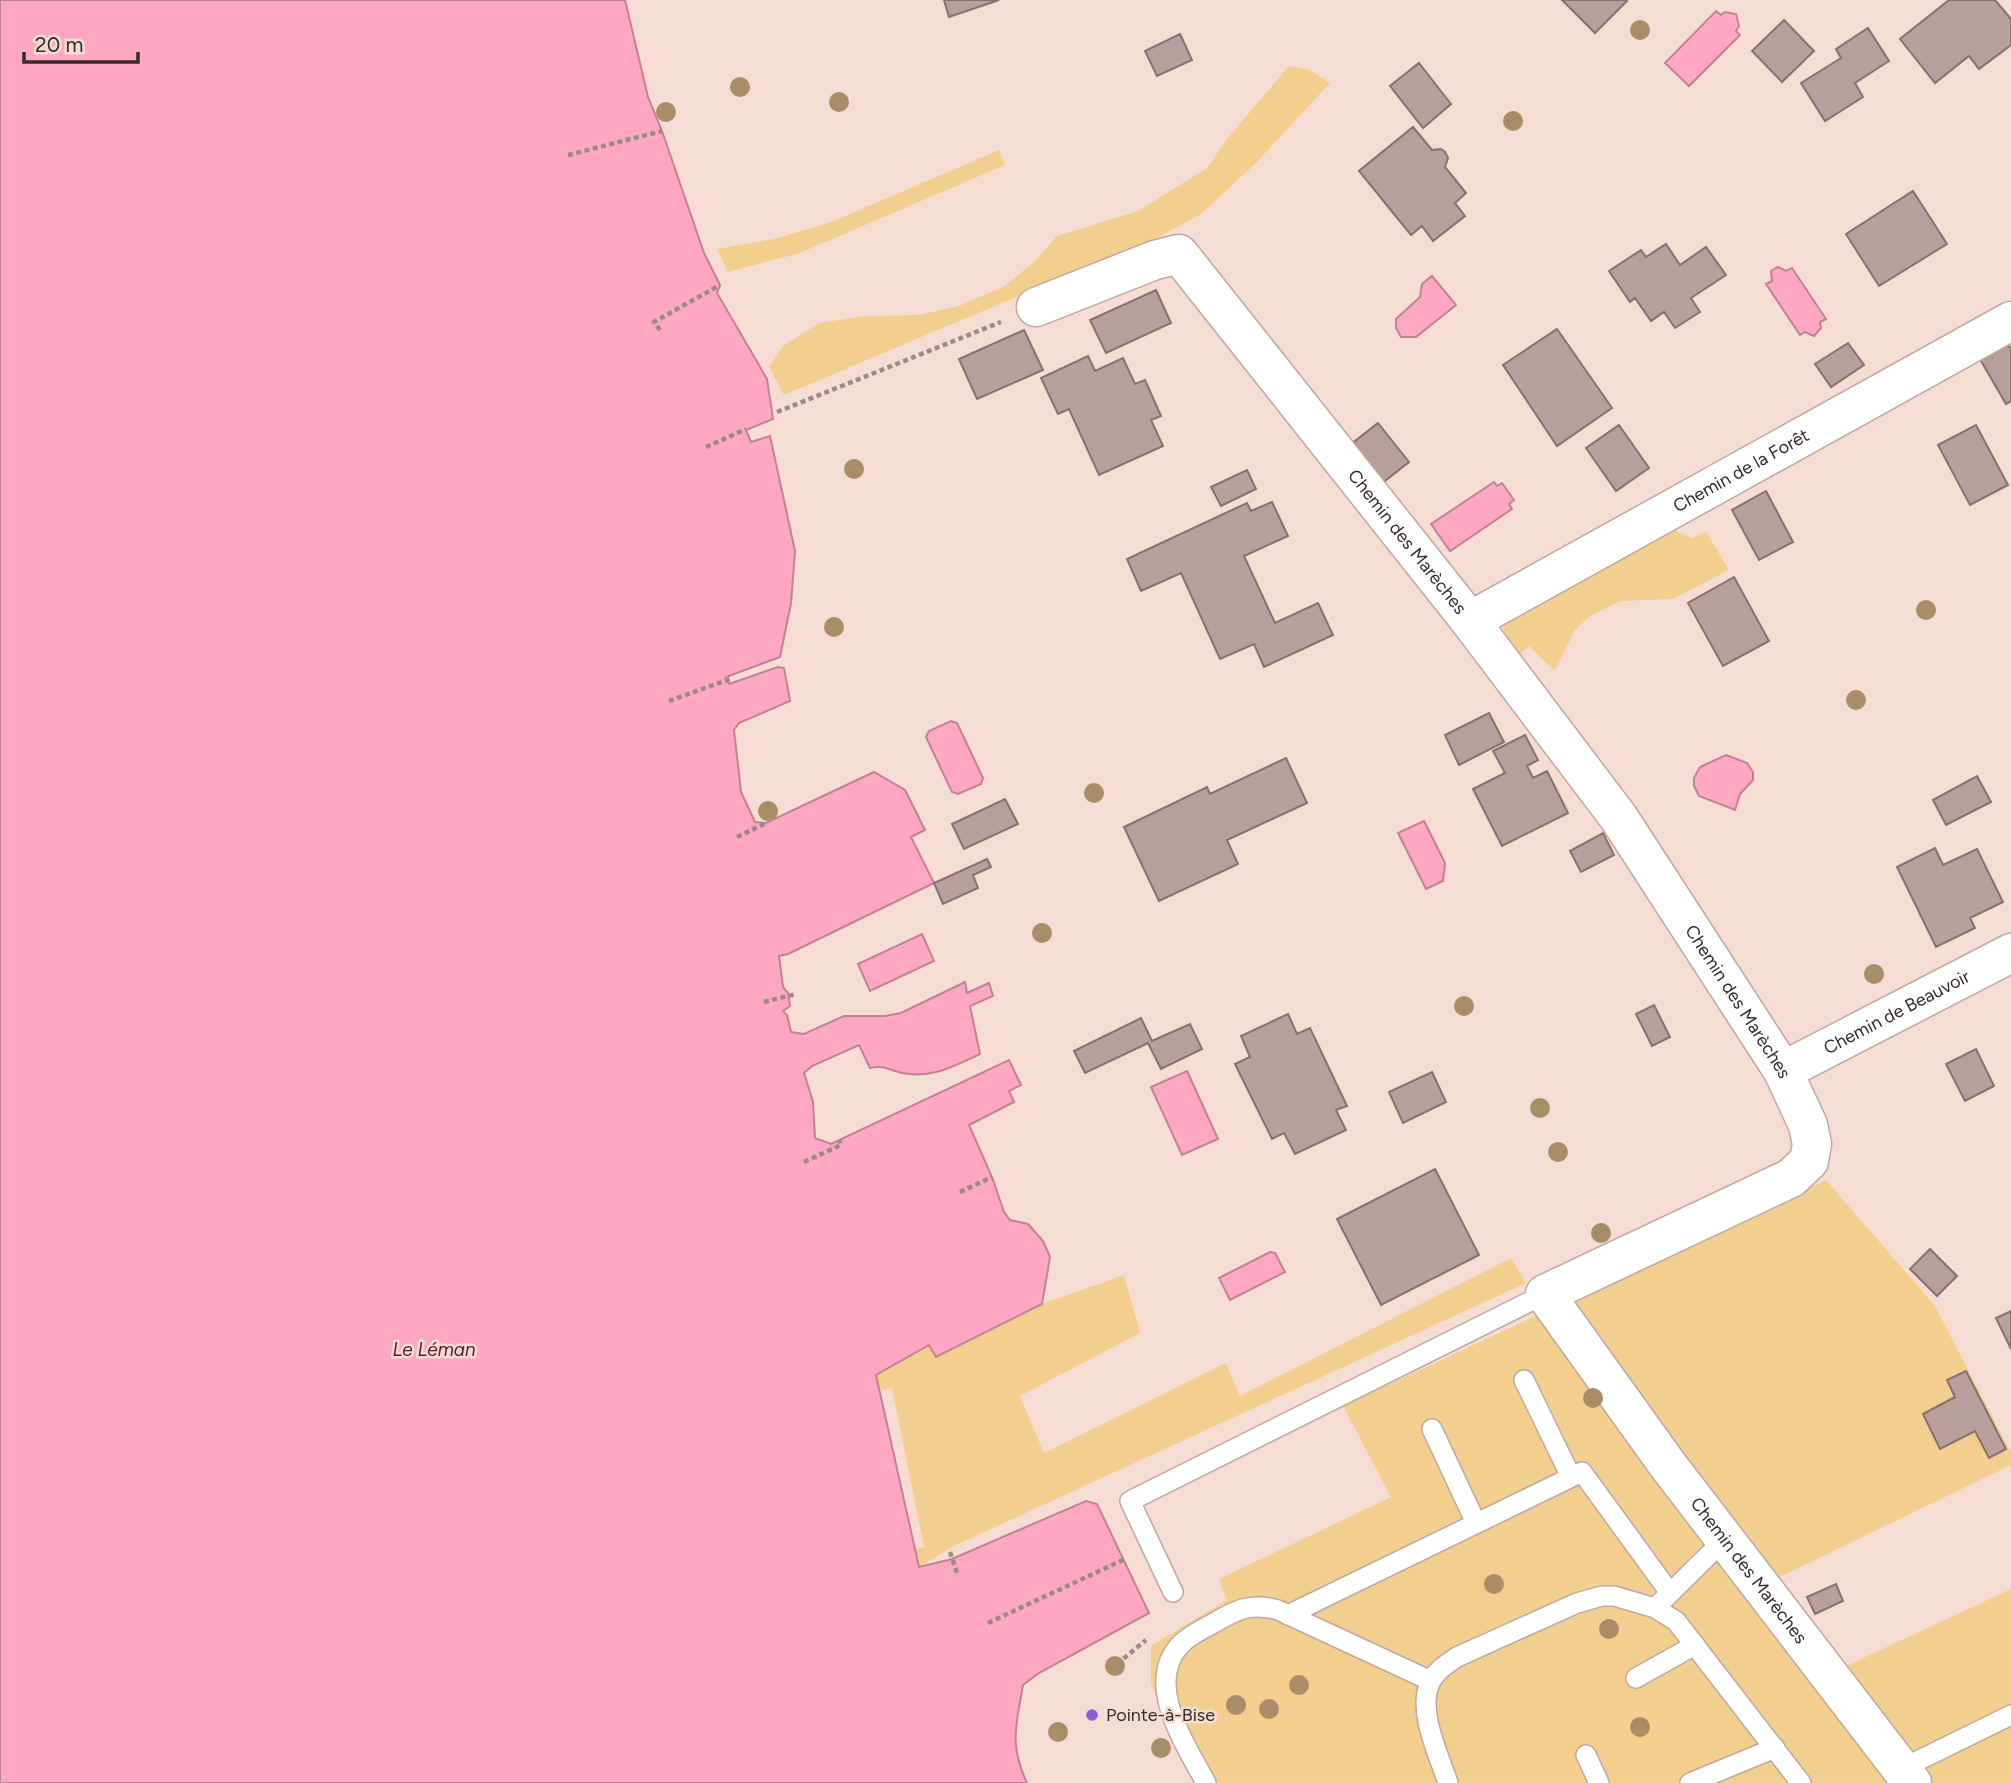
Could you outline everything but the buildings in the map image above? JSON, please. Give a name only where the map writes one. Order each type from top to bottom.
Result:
[{"type":"street","name":"Chemin des Marèches","points":[[1036,307],[1155,260],[1179,254],[1471,621],[1619,818],[1783,1071],[1808,1125],[1812,1144],[1809,1161],[1791,1178],[1545,1294],[1667,1464],[1906,1776]]},
{"type":"street","name":"Chemin de la Forêt","points":[[1471,621],[2011,321]]},
{"type":"street","name":"Chemin de Beauvoir","points":[[1783,1071],[2011,953]]},
{"type":"lane","points":[[1173,1592],[1130,1501],[1545,1294]]},
{"type":"lane","points":[[1524,1380],[1571,1478]]},
{"type":"lane","points":[[1432,1429],[1476,1523]]},
{"type":"lane","points":[[1288,1615],[1582,1472],[1670,1593]]},
{"type":"lane","points":[[1655,1608],[1725,1539]]},
{"type":"lane","points":[[1448,1783],[1426,1713],[1425,1698],[1430,1681],[1440,1669],[1457,1657],[1577,1603],[1601,1596],[1614,1596],[1655,1608],[1676,1621],[1801,1783]]},
{"type":"lane","points":[[1206,1783],[1182,1739],[1170,1708],[1164,1680],[1171,1659],[1188,1637],[1231,1613],[1249,1606],[1263,1605],[1430,1681]]},
{"type":"lane","points":[[1636,1678],[1695,1645]]},
{"type":"lane","points":[[1906,1776],[2011,1715]]},
{"type":"lane","points":[[1690,1783],[1775,1748]]},
{"type":"lane","points":[[1586,1755],[1600,1783]]},
{"type":"path","points":[[568,155],[662,131]]},
{"type":"path","points":[[660,330],[654,322],[720,285]]},
{"type":"path","points":[[777,411],[1036,307]]},
{"type":"path","points":[[706,447],[746,429]]},
{"type":"path","points":[[669,701],[730,679]]},
{"type":"path","points":[[737,837],[766,823]]},
{"type":"path","points":[[764,1002],[796,994]]},
{"type":"path","points":[[804,1162],[842,1145],[839,1140]]},
{"type":"path","points":[[960,1192],[992,1177]]},
{"type":"path","points":[[950,1552],[958,1576]]},
{"type":"path","points":[[988,1623],[1125,1559]]},
{"type":"shaded area","points":[[1289,66],[1310,70],[1330,83],[1256,163],[1201,214],[1161,236],[784,395],[769,367],[783,346],[819,323],[865,316],[918,315],[959,306],[1005,286],[1036,260],[1057,236],[1138,211],[1207,168],[1226,140]]},
{"type":"shaded area","points":[[999,150],[1005,165],[800,253],[728,272],[717,249],[774,239],[831,222]]},
{"type":"shaded area","points":[[1671,529],[1692,538],[1706,532],[1729,570],[1673,599],[1621,601],[1590,616],[1574,631],[1555,671],[1529,646],[1519,655],[1504,633],[1503,624]]},
{"type":"shaded area","points":[[1826,1180],[1935,1306],[2011,1453],[2011,1465],[1745,1594],[1816,1680],[2011,1589],[2011,1783],[1195,1783],[1151,1684],[1151,1646],[1227,1600],[1219,1579],[1391,1497],[1343,1406]]},
{"type":"shaded area","points":[[1511,1258],[1526,1283],[954,1546],[919,1567],[915,1550],[924,1547],[892,1388],[881,1391],[876,1374],[929,1345],[936,1356],[1042,1304],[1124,1275],[1140,1333],[1020,1396],[1044,1453],[1226,1363],[1240,1396]]},
{"type":"water","name":"Le Léman","points":[[0,0],[625,0],[648,97],[704,253],[720,285],[717,293],[767,379],[773,419],[746,430],[751,442],[770,436],[795,551],[791,603],[780,657],[726,677],[729,684],[778,667],[784,668],[790,701],[739,723],[734,730],[741,792],[755,822],[766,823],[874,772],[905,790],[925,830],[911,837],[934,883],[779,956],[783,987],[788,993],[790,1006],[783,1011],[787,1015],[791,1032],[804,1034],[844,1016],[885,1016],[901,1013],[965,982],[967,993],[989,983],[993,996],[970,1006],[980,1054],[952,1067],[923,1074],[902,1073],[883,1067],[870,1068],[859,1045],[812,1066],[804,1073],[813,1102],[815,1138],[831,1144],[1009,1060],[1021,1085],[1009,1091],[1014,1102],[969,1125],[1004,1212],[1010,1220],[1028,1224],[1043,1241],[1050,1257],[1042,1304],[936,1357],[929,1345],[876,1375],[919,1567],[952,1559],[1086,1501],[1097,1504],[1149,1613],[1039,1673],[1023,1685],[1016,1724],[1016,1746],[1027,1783],[0,1783]]},
{"type":"water","points":[[1716,11],[1721,15],[1725,12],[1736,14],[1739,26],[1736,31],[1740,35],[1689,86],[1665,63]]},
{"type":"water","points":[[1778,267],[1786,271],[1792,268],[1826,319],[1820,322],[1821,328],[1814,336],[1805,332],[1800,335],[1766,284],[1772,281],[1771,271]]},
{"type":"water","points":[[1432,276],[1456,305],[1416,337],[1401,337],[1396,328],[1396,319],[1420,297],[1422,284]]},
{"type":"water","points":[[1494,482],[1497,486],[1502,483],[1514,500],[1509,504],[1512,509],[1450,551],[1431,524]]},
{"type":"water","points":[[951,721],[957,723],[983,778],[981,784],[958,794],[952,792],[926,737],[929,731]]},
{"type":"water","points":[[1726,755],[1747,763],[1753,772],[1753,780],[1740,794],[1735,810],[1699,796],[1694,786],[1694,778],[1700,767]]},
{"type":"water","points":[[1424,821],[1445,863],[1443,881],[1426,889],[1398,833]]},
{"type":"water","points":[[922,934],[934,961],[870,991],[858,964]]},
{"type":"water","points":[[1187,1071],[1218,1139],[1182,1155],[1151,1087]]},
{"type":"water","points":[[1270,1252],[1275,1253],[1285,1272],[1230,1300],[1219,1278]]},
{"type":"place","name":"Pointe-à-Bise","points":[[1092,1715]]}]
